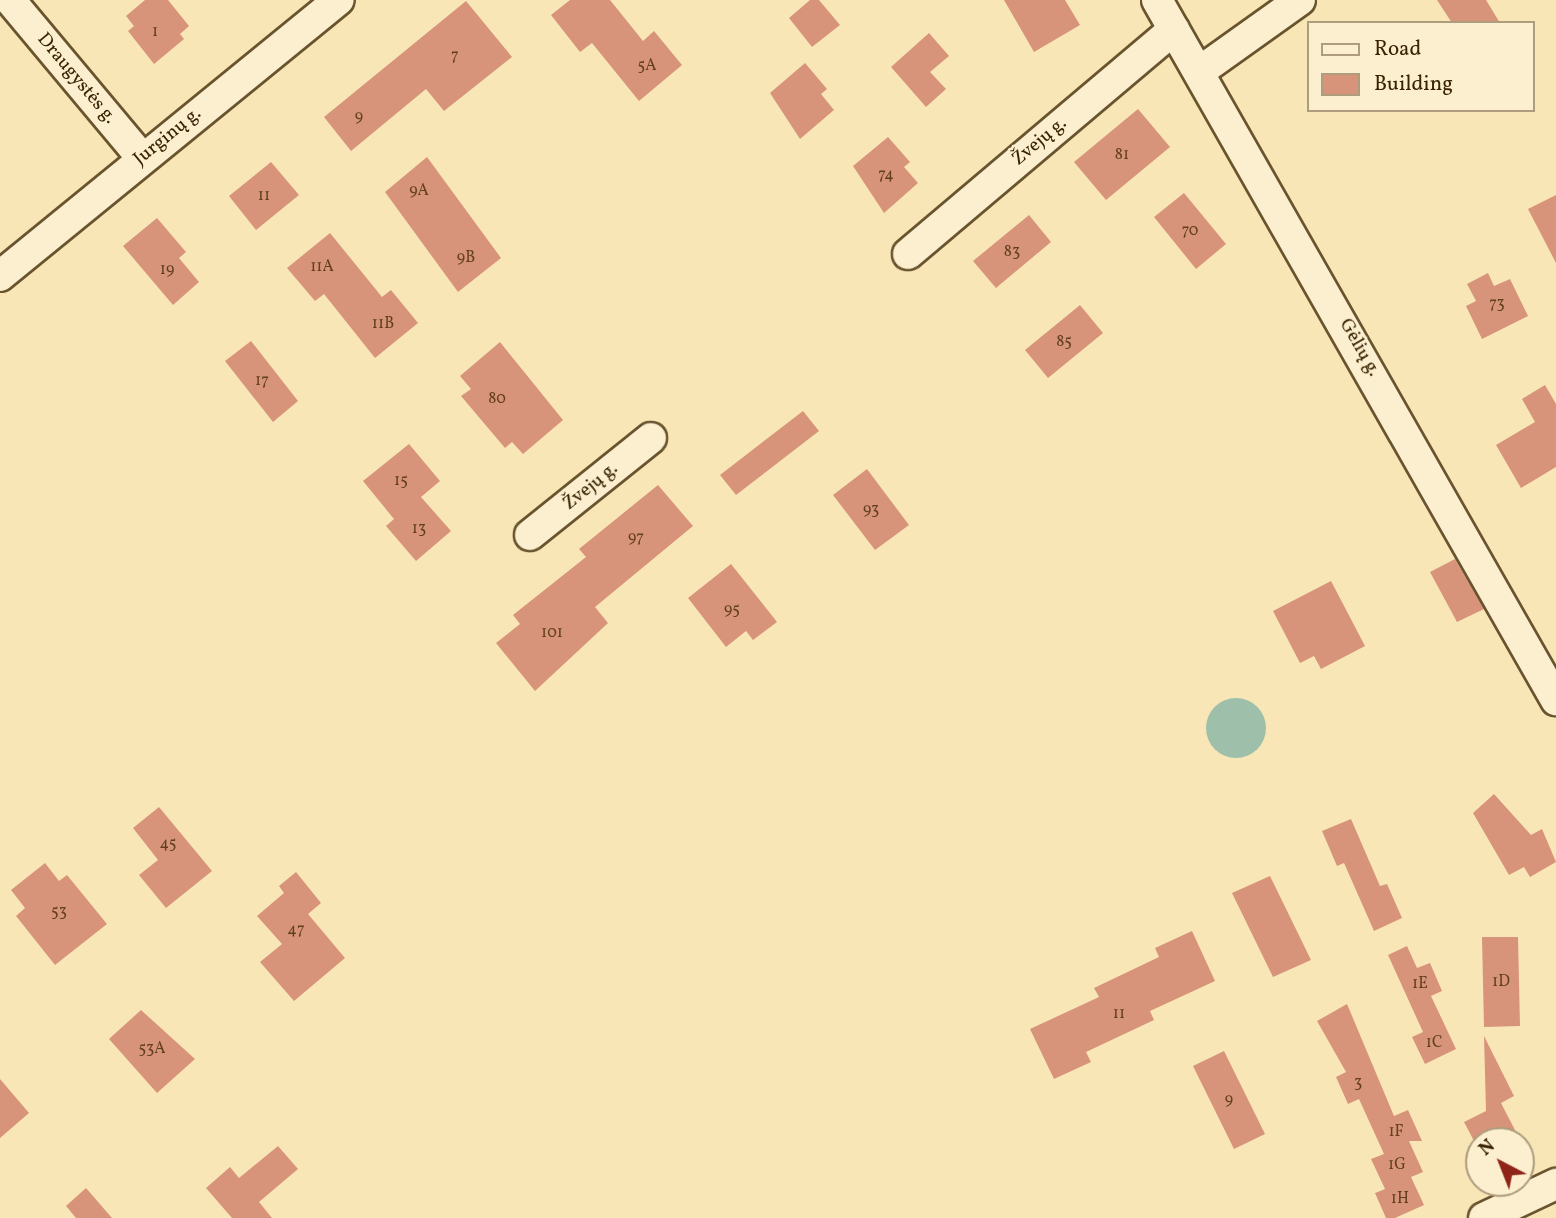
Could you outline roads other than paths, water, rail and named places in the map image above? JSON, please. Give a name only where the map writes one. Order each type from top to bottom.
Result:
[{"type":"street","name":"Draugystės g.","points":[[10,0],[142,158]]},
{"type":"street","name":"Jurginų g.","points":[[0,276],[339,0]]},
{"type":"street","name":"Gėlių g.","points":[[1157,0],[1556,699]]},
{"type":"street","points":[[1199,72],[1300,0]]},
{"type":"street","name":"Žvejų g.","points":[[908,254],[1174,29]]},
{"type":"street","name":"Žvejų g.","points":[[530,535],[651,438]]},
{"type":"street","points":[[1484,1218],[1556,1184]]}]
